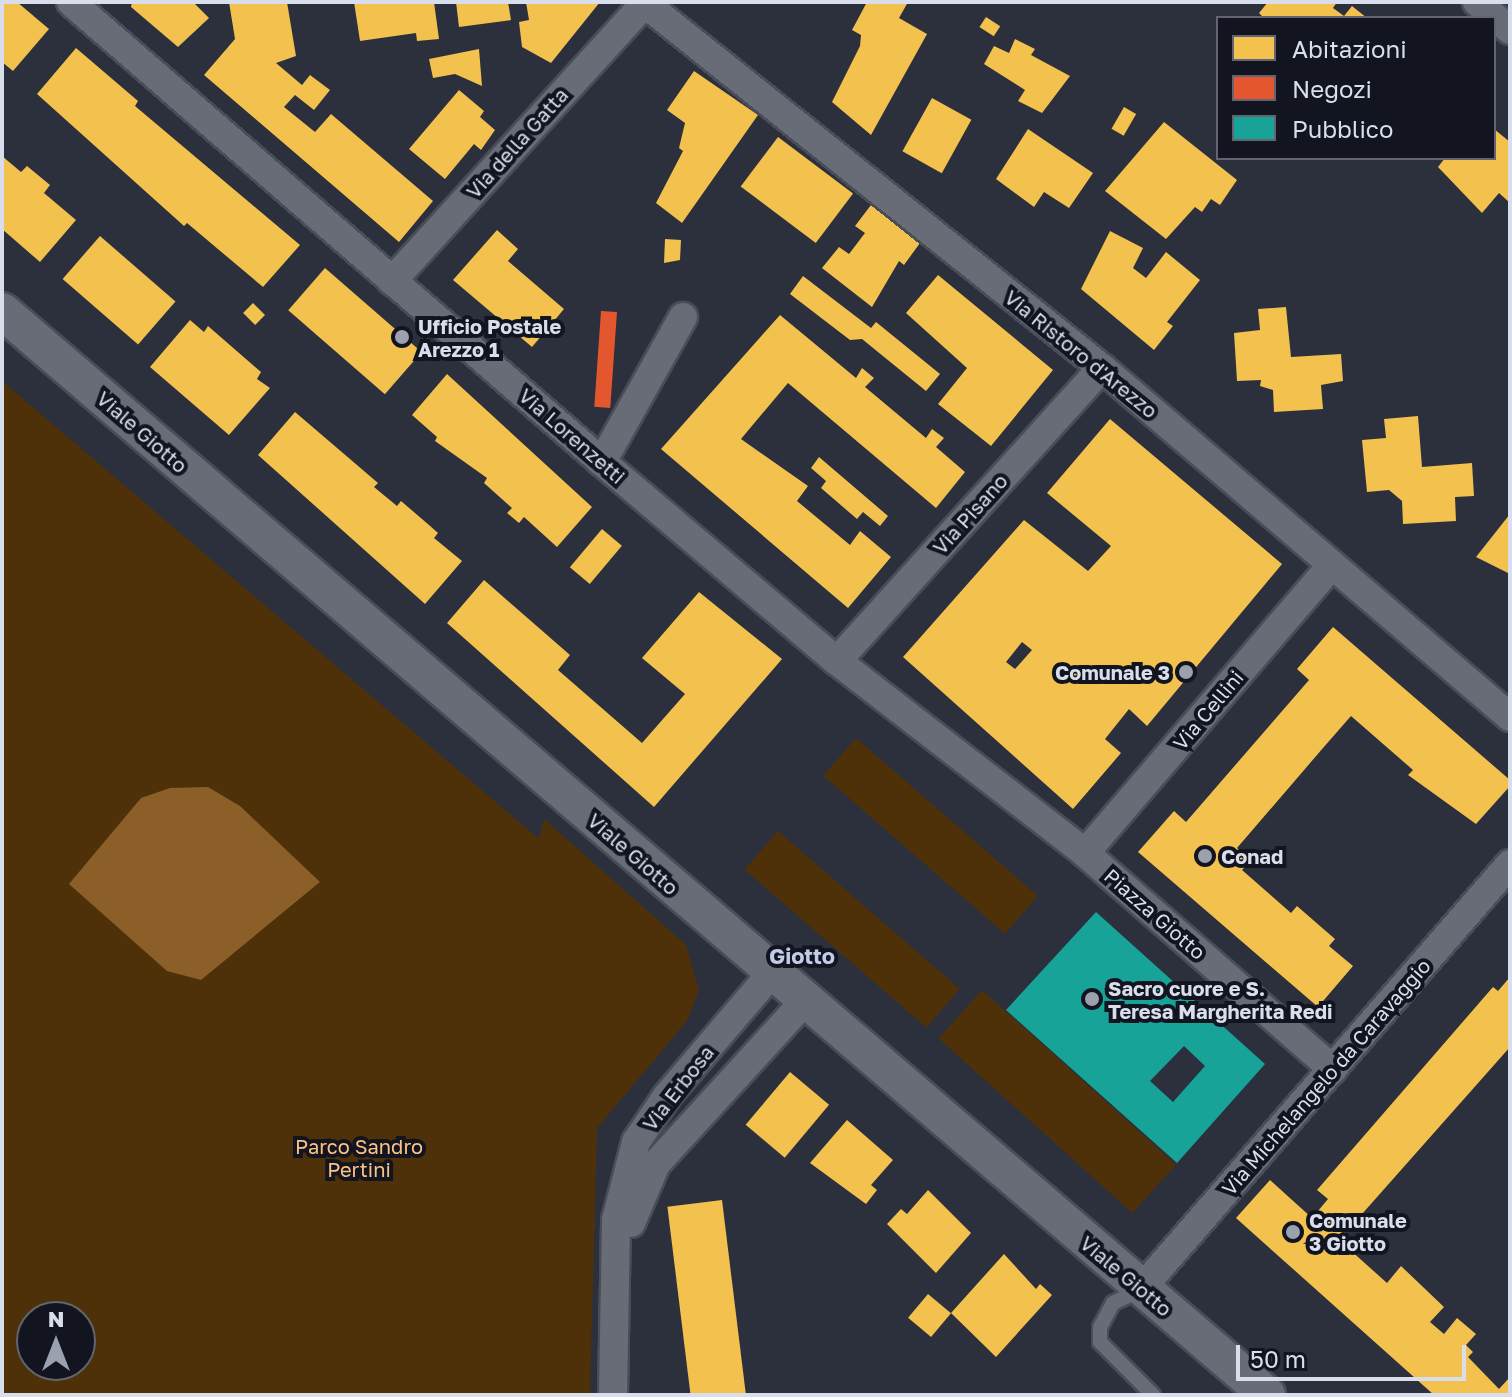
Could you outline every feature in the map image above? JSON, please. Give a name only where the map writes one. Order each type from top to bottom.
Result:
[{"type":"street","name":"Via Lorenzetti","points":[[71,2],[602,462],[837,661],[1085,853]]},
{"type":"street","points":[[1477,2],[1494,16]]},
{"type":"street","name":"Via della Gatta","points":[[392,281],[643,3]]},
{"type":"street","name":"Via Ristoro d'Arezzo","points":[[643,3],[1102,368],[1330,567],[1510,717]]},
{"type":"street","name":"Viale Giotto","points":[[2,311],[771,974],[1267,1395]]},
{"type":"street","points":[[602,462],[683,317]]},
{"type":"street","name":"Via Pisano","points":[[837,661],[1102,368]]},
{"type":"street","name":"Via Cellini","points":[[1085,853],[1330,567]]},
{"type":"street","name":"Piazza Giotto","points":[[1085,853],[1333,1069]]},
{"type":"street","name":"Via Michelangelo da Caravaggio","points":[[1141,1289],[1510,864]]},
{"type":"street","name":"Via Erbosa","points":[[613,1395],[616,1220],[636,1142],[667,1096],[771,974]]},
{"type":"street","name":"Via Erbosa","points":[[616,1315],[631,1219],[656,1164],[804,1002]]},
{"type":"lane","points":[[1141,1289],[1113,1303],[1100,1327],[1100,1342],[1153,1395]]},
{"type":"green space","name":"Parco Sandro Pertini","points":[[2,381],[539,839],[544,819],[686,945],[699,990],[687,1021],[597,1128],[590,1395],[2,1395]],"holes":[[[109,839],[320,882],[201,980],[70,884]]]},
{"type":"green space","points":[[856,738],[1038,896],[1005,934],[823,776]]},
{"type":"green space","points":[[778,831],[960,989],[926,1028],[745,869]]},
{"type":"green space","points":[[982,990],[1176,1165],[1132,1213],[939,1038]]},
{"type":"shaded area","points":[[208,787],[240,806],[320,882],[201,980],[167,971],[69,884],[141,798],[170,788]]},
{"type":"building: Abitazioni","points":[[2,2],[17,2],[49,29],[13,71],[2,62]]},
{"type":"building: Abitazioni","points":[[132,2],[193,2],[209,18],[178,47],[131,7]]},
{"type":"building: Abitazioni","points":[[229,2],[287,2],[296,56],[276,63],[302,85],[310,75],[330,90],[314,110],[295,95],[284,107],[315,132],[331,114],[433,201],[399,242],[204,75],[235,39]]},
{"type":"building: Abitazioni","points":[[354,2],[434,2],[439,39],[417,41],[416,33],[360,41]]},
{"type":"building: Abitazioni","points":[[456,2],[508,2],[511,20],[459,27]]},
{"type":"building: Abitazioni","points":[[526,2],[600,2],[551,63],[522,47],[519,22],[529,20]]},
{"type":"building: Abitazioni","points":[[867,2],[908,2],[899,18],[927,34],[871,135],[832,102],[860,46],[861,35],[852,30]]},
{"type":"building: Abitazioni","points":[[1268,2],[1337,2],[1333,8],[1344,16],[1262,16],[1259,13]]},
{"type":"building: Abitazioni","points":[[1352,6],[1364,16],[1344,16]]},
{"type":"building: Abitazioni","points":[[986,17],[1000,26],[994,36],[979,27]]},
{"type":"building: Abitazioni","points":[[1015,39],[1035,49],[1031,55],[1070,76],[1042,113],[1018,101],[1025,90],[984,64],[994,46],[1009,53]]},
{"type":"building: Abitazioni","points":[[76,48],[138,101],[135,106],[300,245],[263,287],[187,223],[184,226],[37,94]]},
{"type":"building: Abitazioni","points":[[479,49],[482,86],[455,74],[433,78],[429,59]]},
{"type":"building: Abitazioni","points":[[694,71],[758,115],[682,223],[656,203],[683,151],[679,148],[685,123],[667,110]]},
{"type":"building: Abitazioni","points":[[459,90],[484,111],[480,117],[495,130],[481,150],[474,144],[445,179],[409,149]]},
{"type":"building: Abitazioni","points":[[932,98],[971,120],[942,173],[902,151]]},
{"type":"building: Abitazioni","points":[[1124,107],[1136,114],[1124,136],[1112,129]]},
{"type":"building: Abitazioni","points":[[1164,122],[1237,180],[1220,205],[1211,199],[1202,212],[1195,207],[1166,239],[1105,191]]},
{"type":"building: Abitazioni","points":[[1028,129],[1093,173],[1069,208],[1044,192],[1034,207],[996,179]]},
{"type":"building: Abitazioni","points":[[1496,131],[1510,142],[1510,203],[1499,193],[1482,213],[1438,167],[1443,160],[1496,160]]},
{"type":"building: Abitazioni","points":[[778,137],[853,194],[816,243],[741,187]]},
{"type":"building: Abitazioni","points":[[2,156],[21,172],[27,166],[50,185],[44,193],[76,220],[40,262],[2,229]]},
{"type":"building: Abitazioni","points":[[871,205],[920,243],[904,265],[899,261],[872,307],[822,268],[839,247],[849,254],[865,233],[855,226]]},
{"type":"building: Abitazioni","points":[[497,230],[518,249],[508,261],[564,309],[532,347],[453,280]]},
{"type":"building: Abitazioni","points":[[1110,231],[1143,248],[1133,268],[1146,278],[1166,252],[1200,280],[1167,322],[1173,326],[1154,350],[1081,289]]},
{"type":"building: Abitazioni","points":[[100,236],[175,302],[138,345],[63,279]]},
{"type":"building: Abitazioni","points":[[665,239],[681,240],[680,260],[664,263]]},
{"type":"building: Abitazioni","points":[[325,268],[422,352],[385,394],[288,310]]},
{"type":"building: Abitazioni","points":[[938,275],[1053,370],[991,446],[938,404],[967,368],[906,313]]},
{"type":"building: Abitazioni","points":[[803,276],[871,328],[876,322],[940,374],[926,391],[862,339],[850,340],[790,294]]},
{"type":"building: Abitazioni","points":[[253,303],[265,315],[255,325],[243,313]]},
{"type":"building: Abitazioni","points":[[1286,307],[1291,357],[1341,354],[1343,381],[1321,385],[1323,409],[1274,412],[1273,390],[1260,386],[1261,380],[1237,381],[1234,333],[1260,330],[1258,309]]},
{"type":"building: Abitazioni","points":[[780,315],[856,378],[862,368],[874,378],[865,387],[926,438],[932,429],[944,438],[936,447],[965,472],[936,508],[788,383],[741,439],[808,486],[797,501],[850,545],[860,531],[891,557],[848,608],[661,449]]},
{"type":"building: Abitazioni","points":[[190,320],[204,332],[208,326],[261,372],[257,379],[270,388],[229,435],[150,367]]},
{"type":"building: Abitazioni","points":[[447,374],[592,507],[557,547],[524,517],[519,523],[507,513],[512,508],[484,483],[487,478],[435,441],[437,437],[412,415]]},
{"type":"building: Abitazioni","points":[[295,412],[378,483],[374,487],[397,506],[401,501],[438,533],[434,538],[462,561],[425,604],[258,455]]},
{"type":"building: Abitazioni","points":[[1418,416],[1422,467],[1472,463],[1474,496],[1455,497],[1456,521],[1403,524],[1402,501],[1389,490],[1367,492],[1362,440],[1386,438],[1384,419]]},
{"type":"building: Abitazioni","points":[[1110,419],[1282,564],[1147,726],[1129,709],[1105,739],[1121,753],[1073,809],[903,657],[1024,520],[1088,571],[1111,546],[1047,493]],"holes":[[[1022,642],[1032,650],[1015,669],[1006,662]]]},
{"type":"building: Abitazioni","points":[[819,457],[888,516],[880,526],[863,512],[857,519],[821,488],[826,481],[811,468]]},
{"type":"building: Abitazioni","points":[[1510,514],[1510,574],[1476,557]]},
{"type":"building: Abitazioni","points":[[602,529],[622,546],[590,584],[570,567]]},
{"type":"building: Abitazioni","points":[[484,580],[570,655],[558,670],[642,743],[685,694],[642,658],[699,592],[782,659],[654,807],[447,623]]},
{"type":"building: Abitazioni","points":[[1333,627],[1510,780],[1510,786],[1476,824],[1408,775],[1413,770],[1351,716],[1323,748],[1237,848],[1251,860],[1242,870],[1291,913],[1297,906],[1335,939],[1329,946],[1353,966],[1318,1007],[1138,852],[1174,811],[1186,822],[1309,680],[1297,669]]},
{"type":"building: Abitazioni","points":[[1510,977],[1510,1047],[1339,1240],[1387,1283],[1401,1266],[1444,1307],[1430,1322],[1444,1334],[1457,1318],[1476,1334],[1466,1345],[1473,1352],[1468,1357],[1499,1389],[1510,1377],[1510,1395],[1434,1395],[1236,1218],[1270,1180],[1312,1218],[1328,1199],[1317,1190],[1493,987],[1498,991]]},
{"type":"building: Abitazioni","points":[[790,1072],[829,1105],[785,1158],[746,1125]]},
{"type":"building: Abitazioni","points":[[847,1120],[893,1160],[871,1185],[877,1190],[866,1204],[810,1163]]},
{"type":"building: Abitazioni","points":[[928,1190],[971,1233],[936,1273],[887,1224],[901,1209],[907,1214]]},
{"type":"building: Abitazioni","points":[[722,1200],[746,1395],[691,1395],[667,1207]]},
{"type":"building: Abitazioni","points":[[1004,1254],[1036,1289],[1040,1284],[1052,1295],[996,1357],[951,1313]]},
{"type":"building: Abitazioni","points":[[928,1294],[951,1313],[931,1337],[908,1318]]},
{"type":"building: Negozi","points":[[601,311],[617,312],[610,408],[594,407]]},
{"type":"building: Pubblico","points":[[1096,912],[1265,1064],[1177,1163],[1006,1010]],"holes":[[[1184,1046],[1205,1066],[1173,1102],[1150,1081]]]},
{"type":"place","name":"Ufficio Postale Arezzo 1","points":[[402,337]]},
{"type":"place","name":"Comunale 3","points":[[1186,672]]},
{"type":"place","name":"Conad","points":[[1205,856]]},
{"type":"place","name":"Sacro cuore e S. Teresa Margherita Redi","points":[[1092,999]]},
{"type":"place","name":"Comunale 3 Giotto","points":[[1293,1232]]},
{"type":"district","name":"Giotto","points":[[802,956]]}]
